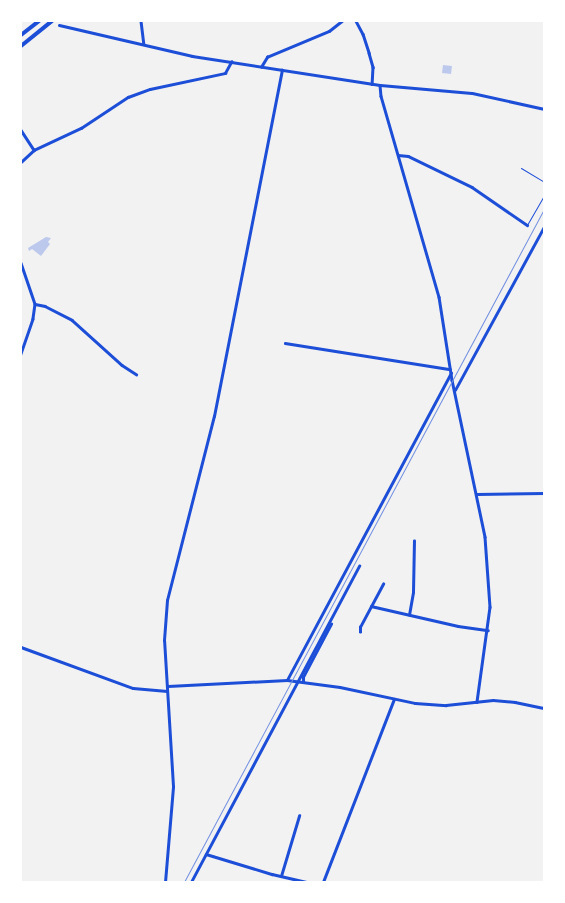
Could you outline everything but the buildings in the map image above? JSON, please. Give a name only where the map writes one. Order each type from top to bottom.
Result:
[{"type":"highway","points":[[21,35],[38,21]]},
{"type":"highway","points":[[21,46],[52,21]]},
{"type":"street","points":[[141,21],[145,46]]},
{"type":"street","points":[[261,66],[267,57],[329,31],[342,21]]},
{"type":"street","points":[[356,21],[363,34],[373,67],[372,84]]},
{"type":"street","points":[[59,24],[145,46],[231,62],[380,85],[456,90],[544,109]]},
{"type":"street","points":[[21,162],[34,150],[81,128],[128,98],[150,89],[224,73],[231,62]]},
{"type":"street","points":[[165,882],[173,778],[164,630],[167,600],[214,416],[282,70]]},
{"type":"street","points":[[380,85],[381,96],[440,296],[450,369],[477,494],[488,562],[490,607],[477,702]]},
{"type":"street","points":[[21,130],[34,150]]},
{"type":"street","points":[[398,155],[408,156],[472,187],[527,225]]},
{"type":"street","points":[[455,390],[544,227]]},
{"type":"street","points":[[540,233],[544,235]]},
{"type":"street","points":[[21,263],[35,304],[33,319],[21,354]]},
{"type":"street","points":[[35,304],[45,306],[72,320],[122,365],[136,374]]},
{"type":"street","points":[[284,343],[450,369]]},
{"type":"street","points":[[287,680],[451,373]]},
{"type":"street","points":[[477,494],[544,493]]},
{"type":"street","points":[[409,615],[413,592],[414,541]]},
{"type":"street","points":[[191,882],[359,566]]},
{"type":"street","points":[[360,632],[360,627],[383,584]]},
{"type":"street","points":[[371,606],[488,630]]},
{"type":"street","points":[[303,682],[303,676],[331,624]]},
{"type":"street","points":[[21,647],[133,688],[168,689],[292,680],[435,705],[515,702],[544,708]]},
{"type":"street","points":[[323,882],[394,699]]},
{"type":"street","points":[[281,876],[299,816]]},
{"type":"street","points":[[206,854],[306,882]]},
{"type":"lane","points":[[521,168],[544,182]]},
{"type":"lane","points":[[527,225],[544,195]]},
{"type":"railway","points":[[184,882],[544,209]]}]
